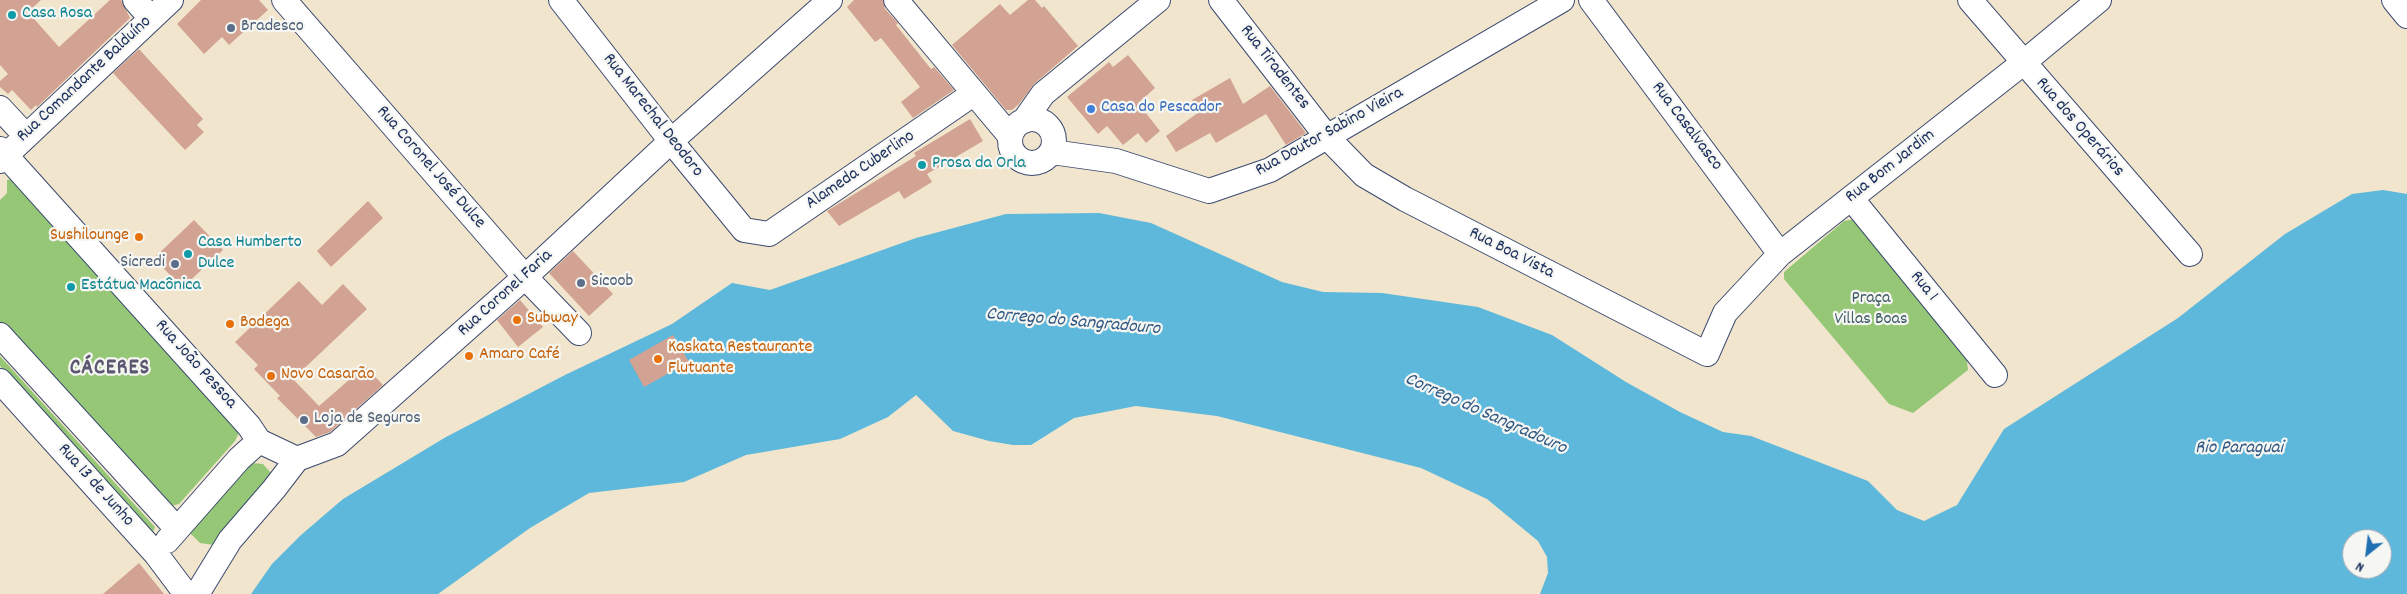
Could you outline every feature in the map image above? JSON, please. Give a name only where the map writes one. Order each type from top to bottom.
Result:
[{"type":"street","points":[[135,0],[151,18]]},
{"type":"street","name":"Rua Comandante Balduíno","points":[[2,155],[26,136],[171,0]]},
{"type":"street","name":"Rua Coronel José Dulce","points":[[284,0],[525,277],[579,333]]},
{"type":"street","name":"Rua Marechal Deodoro","points":[[562,0],[671,142],[744,230]]},
{"type":"street","name":"Rua Coronel Faria","points":[[197,594],[230,540],[297,460],[337,444],[525,277],[671,142],[830,0]]},
{"type":"street","points":[[896,0],[973,94],[1017,129]]},
{"type":"street","points":[[1017,129],[1039,120],[1051,130],[1054,137],[1052,152],[1041,162],[1027,163],[1015,156],[1010,144],[1017,129],[1043,94],[1158,0]]},
{"type":"street","name":"Rua Tiradentes","points":[[1221,0],[1327,137]]},
{"type":"street","name":"Rua Doutor Sabino Vieira","points":[[1052,152],[1116,162],[1209,191],[1270,170],[1562,0]]},
{"type":"street","name":"Rua Casalvasco","points":[[1591,0],[1780,254]]},
{"type":"street","name":"Rua dos Operários","points":[[1970,0],[2190,254]]},
{"type":"street","name":"Rua Bom Jardim","points":[[1707,354],[1725,313],[1780,254],[2023,63],[2099,0]]},
{"type":"street","points":[[2394,0],[2407,16]]},
{"type":"street","name":"Alameda Cuberlino","points":[[744,230],[769,234],[973,94]]},
{"type":"street","points":[[0,108],[26,136]]},
{"type":"street","name":"Rua Boa Vista","points":[[1327,137],[1364,175],[1405,200],[1707,354]]},
{"type":"street","name":"Rua João Pessoa","points":[[2,155],[249,426],[259,441],[297,460]]},
{"type":"street","name":"Rua 1","points":[[1851,198],[1995,375]]},
{"type":"street","name":"Rua 13 de Junho","points":[[0,336],[177,529]]},
{"type":"street","name":"Rua 13 de Junho","points":[[0,381],[156,554],[186,594]]},
{"type":"street","points":[[156,554],[239,459],[259,441]]},
{"type":"green space","points":[[11,179],[240,431],[235,441],[179,504],[171,506],[0,322],[0,200],[7,193],[7,180]]},
{"type":"green space","name":"Praça Villas Boas","points":[[1855,219],[1966,352],[1968,370],[1913,413],[1889,404],[1784,279],[1784,272],[1844,221]]},
{"type":"green space","points":[[0,356],[155,527],[153,532],[150,532],[0,366]]},
{"type":"green space","points":[[252,463],[263,464],[271,473],[271,479],[214,545],[200,543],[190,533],[196,526],[190,522],[218,494],[223,496]]},
{"type":"water","name":"Rio Paraguai","points":[[2383,190],[2407,194],[2407,594],[1540,594],[1548,573],[1547,557],[1538,541],[1487,499],[1421,468],[1217,416],[1136,406],[1074,418],[1031,445],[1013,445],[989,441],[953,431],[916,395],[888,417],[840,439],[746,455],[684,482],[589,493],[530,528],[438,594],[251,594],[272,564],[301,535],[343,499],[446,437],[565,375],[672,324],[732,283],[770,290],[916,238],[1006,214],[1099,213],[1151,223],[1282,282],[1323,292],[1382,293],[1478,307],[1552,335],[1626,382],[1680,412],[1723,432],[1751,436],[1868,481],[1897,510],[1924,521],[1957,505],[2004,429],[2178,318],[2285,234],[2352,194]]},
{"type":"building","points":[[0,0],[41,0],[28,12],[59,47],[110,0],[121,0],[130,18],[37,107],[36,105],[31,110],[12,90],[8,94],[0,87],[0,81],[8,74],[0,65]]},
{"type":"building","name":"Bradesco","points":[[201,0],[259,0],[268,10],[229,45],[222,37],[204,54],[177,24]]},
{"type":"building","points":[[854,0],[883,0],[885,9],[898,23],[896,25],[931,69],[934,67],[954,90],[913,118],[901,102],[920,87],[881,38],[875,42],[847,7]]},
{"type":"building","points":[[1028,0],[1035,0],[1042,8],[1044,6],[1078,46],[1034,84],[1019,104],[1012,110],[1006,110],[952,45],[1000,4],[1010,15]]},
{"type":"building","points":[[139,49],[203,119],[197,125],[204,132],[185,150],[113,73]]},
{"type":"building","points":[[1128,55],[1155,88],[1138,103],[1160,131],[1146,143],[1138,133],[1123,145],[1107,126],[1098,134],[1067,97],[1109,62],[1113,67]]},
{"type":"building","points":[[1230,78],[1243,104],[1270,86],[1306,133],[1286,145],[1266,114],[1216,143],[1210,133],[1176,152],[1166,136],[1199,112],[1192,100]]},
{"type":"building","name":"Prosa da Orla","points":[[970,119],[983,141],[927,174],[932,182],[904,199],[899,191],[839,226],[827,211],[916,156],[914,153]]},
{"type":"building","points":[[368,201],[383,218],[331,267],[317,251]]},
{"type":"building","name":"Casa Humberto Dulce","points":[[194,220],[223,250],[182,288],[154,258]]},
{"type":"building","name":"Sicoob","points":[[573,251],[613,294],[589,316],[549,273]]},
{"type":"building","points":[[299,281],[322,305],[343,284],[367,309],[293,379],[319,406],[365,366],[383,385],[330,432],[316,437],[277,398],[280,396],[254,369],[258,365],[235,342]]},
{"type":"building","name":"Subway","points":[[520,300],[543,327],[518,347],[497,320]]},
{"type":"building","points":[[673,335],[689,362],[644,387],[629,360]]},
{"type":"building","points":[[139,563],[164,594],[103,594]]},
{"type":"place","name":"Casa Rosa","points":[[12,15]]},
{"type":"place","name":"Bradesco","points":[[231,28]]},
{"type":"place","name":"Casa do Pescador","points":[[1091,109]]},
{"type":"place","name":"Prosa da Orla","points":[[922,165]]},
{"type":"place","name":"Sushilounge","points":[[139,237]]},
{"type":"place","name":"Casa Humberto Dulce","points":[[188,254]]},
{"type":"place","name":"Sicredi","points":[[175,264]]},
{"type":"place","name":"Sicoob","points":[[581,283]]},
{"type":"place","name":"Estátua Macônica","points":[[71,287]]},
{"type":"place","name":"Subway","points":[[517,320]]},
{"type":"place","name":"Bodega","points":[[230,324]]},
{"type":"place","name":"Amaro Café","points":[[469,356]]},
{"type":"place","name":"Kaskata Restaurante Flutuante","points":[[658,359]]},
{"type":"place","name":"Novo Casarão","points":[[271,376]]},
{"type":"place","name":"Loja de Seguros","points":[[304,420]]},
{"type":"district","name":"CÁCERES","points":[[110,370]]},
{"type":"water label","name":"Corrego do Sangradouro","points":[[1073,323]]},
{"type":"water label","name":"Corrego do Sangradouro","points":[[1485,415]]}]
